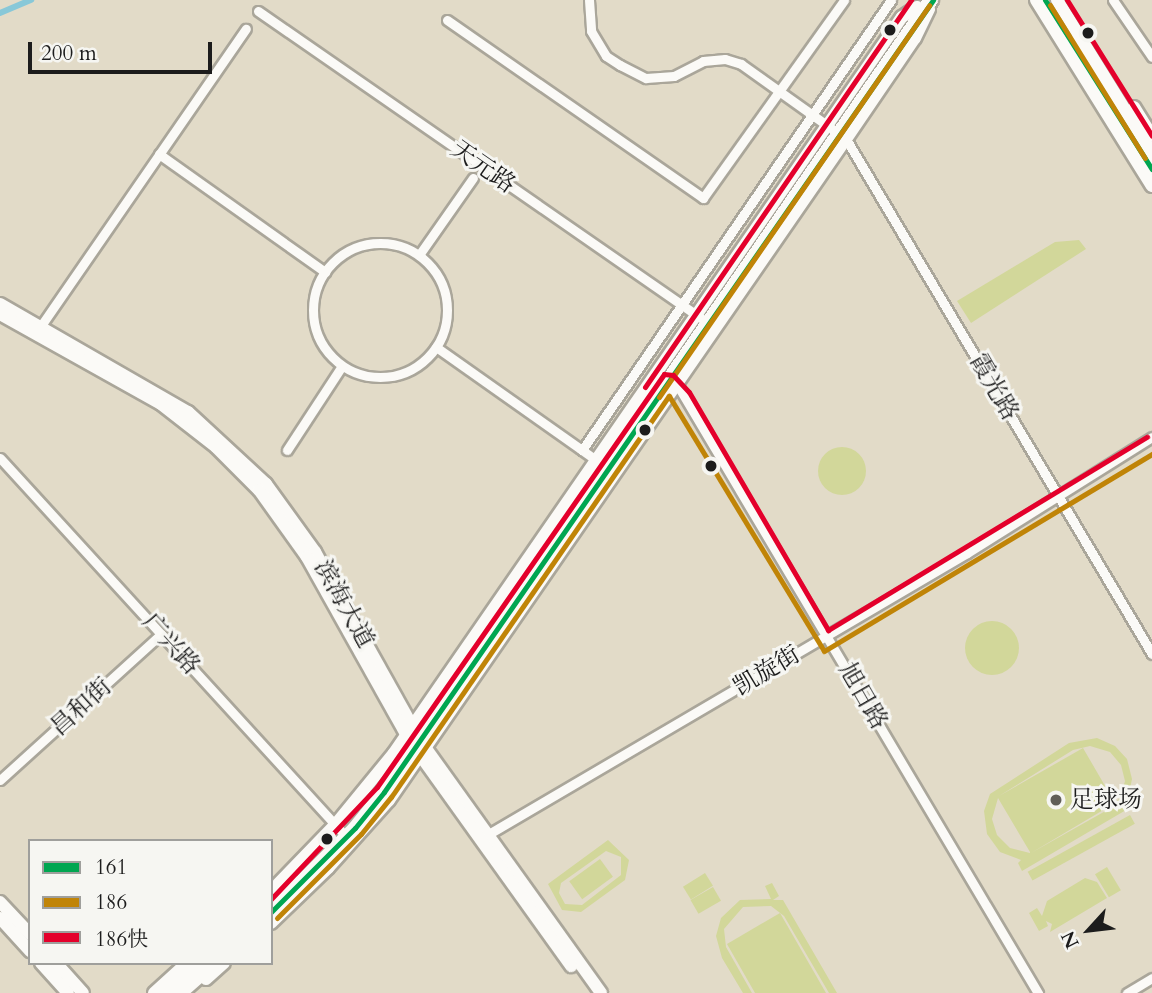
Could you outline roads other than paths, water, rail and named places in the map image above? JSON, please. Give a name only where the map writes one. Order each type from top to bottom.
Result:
[{"type":"highway","points":[[273,910],[355,828],[667,378],[702,319],[839,131],[927,2]]},
{"type":"highway","points":[[273,896],[416,741]]},
{"type":"highway","points":[[164,993],[196,965]]},
{"type":"highway","points":[[180,993],[212,965]]},
{"type":"main road","points":[[1035,0],[1152,186]]},
{"type":"main road","points":[[1045,0],[1152,169]]},
{"type":"main road","points":[[1057,0],[1152,152]]},
{"type":"main road","points":[[1067,0],[1152,136]]},
{"type":"main road","points":[[667,378],[839,131]]},
{"type":"main road","name":"滨海大道","points":[[0,304],[161,404],[247,477],[307,557],[416,741],[591,993]]},
{"type":"main road","name":"滨海大道","points":[[0,314],[38,330]]},
{"type":"main road","points":[[273,921],[370,823],[416,741]]},
{"type":"main road","name":"滨海大道","points":[[416,741],[601,993]]},
{"type":"main road","points":[[273,887],[338,828]]},
{"type":"main road","points":[[0,902],[28,932]]},
{"type":"main road","points":[[0,918],[28,949]]},
{"type":"main road","points":[[43,965],[68,993]]},
{"type":"main road","points":[[58,965],[83,993]]},
{"type":"main road","points":[[154,993],[185,965]]},
{"type":"main road","points":[[190,993],[222,965]]},
{"type":"street","name":"霞光路","points":[[589,0],[591,31],[606,56],[637,74],[646,78],[674,76],[703,61],[725,59],[741,64],[839,131],[1152,646]]},
{"type":"street","points":[[447,20],[703,198],[844,0]]},
{"type":"street","points":[[582,450],[891,0]]},
{"type":"street","points":[[1114,0],[1152,57]]},
{"type":"street","name":"天元路","points":[[258,11],[702,319]]},
{"type":"street","points":[[38,330],[246,29]]},
{"type":"street","points":[[159,154],[325,272]]},
{"type":"street","points":[[419,255],[473,178]]},
{"type":"street","points":[[379,243],[419,255],[436,272],[446,293],[448,316],[436,347],[409,372],[387,378],[364,376],[342,366],[327,351],[313,312],[325,272],[358,246],[379,243]]},
{"type":"street","points":[[436,347],[605,466]]},
{"type":"street","points":[[287,450],[342,366]]},
{"type":"street","name":"旭日路","points":[[667,378],[827,638],[1038,993]]},
{"type":"street","name":"凯旋街","points":[[1061,496],[1152,437]]},
{"type":"street","name":"凯旋街","points":[[489,838],[1152,444]]},
{"type":"street","name":"广兴路","points":[[0,458],[338,828]]},
{"type":"street","name":"霞光路","points":[[1061,496],[1152,654]]},
{"type":"street","name":"昌和街","points":[[0,780],[161,634]]},
{"type":"street","name":"旭日路","points":[[827,638],[1033,993]]},
{"type":"street","points":[[1127,993],[1152,978]]},
{"type":"street","points":[[1137,993],[1152,984]]},
{"type":"waterway","points":[[0,13],[31,0]]},
{"type":"place","name":"足球场","points":[[1056,800]]}]
